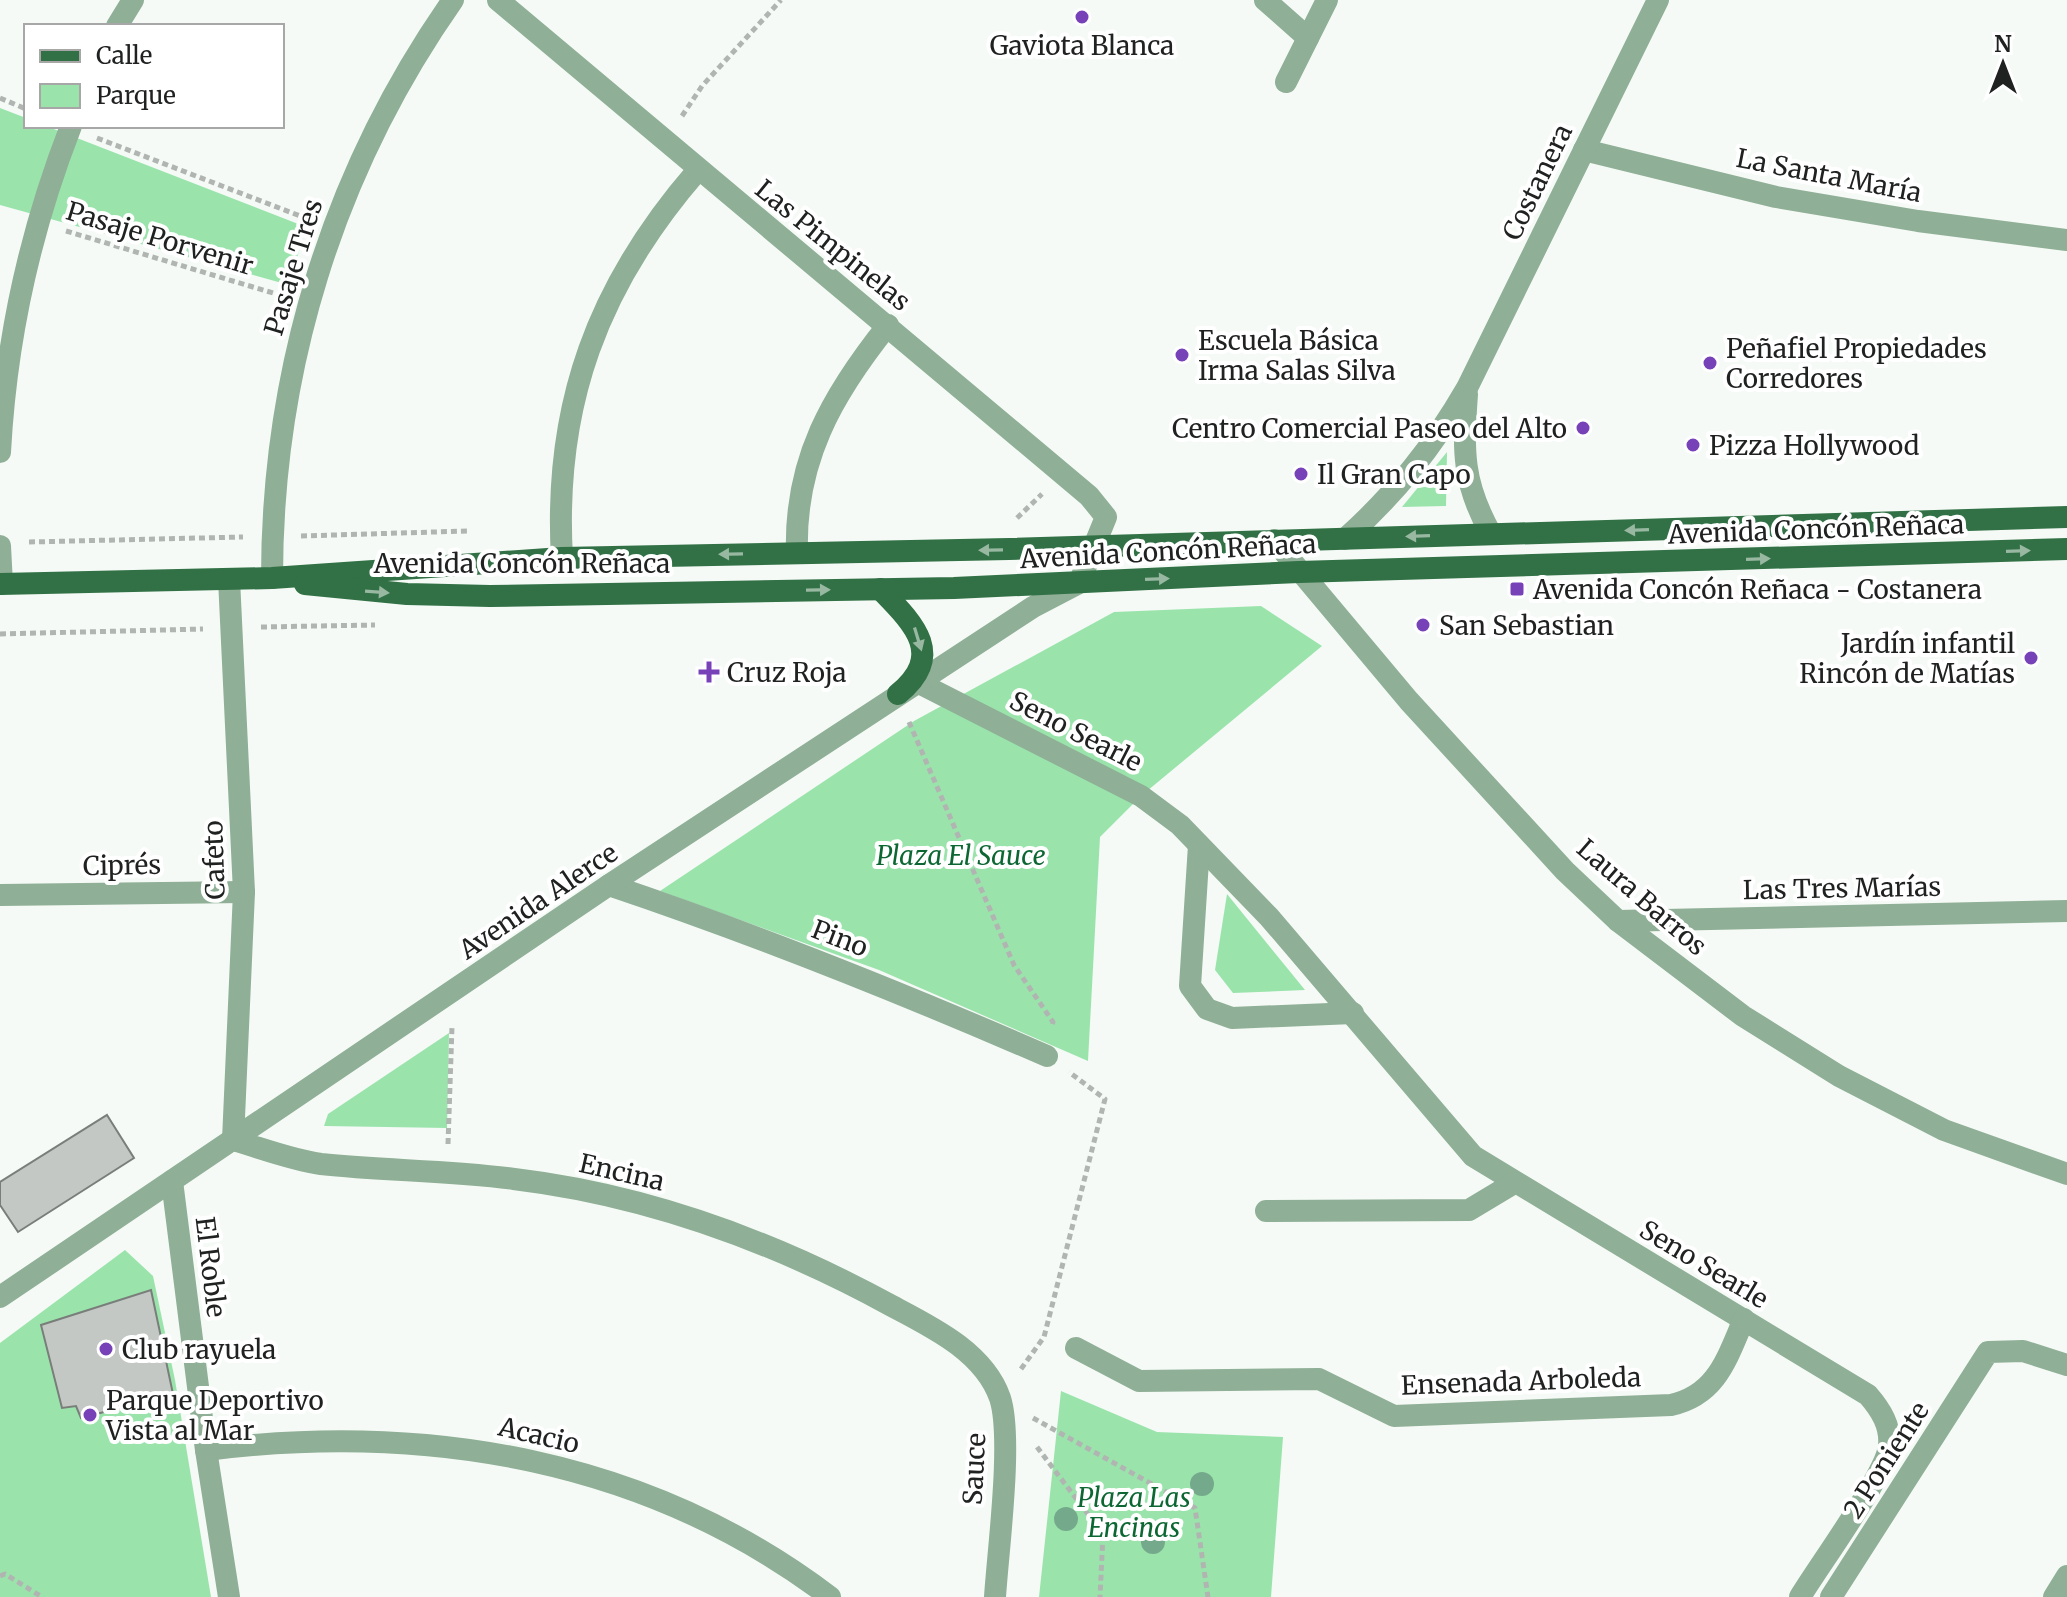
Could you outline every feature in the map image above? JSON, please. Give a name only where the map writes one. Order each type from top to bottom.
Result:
[{"type":"main road","name":"Avenida Concón Reñaca","points":[[1,584],[272,578],[562,558],[1097,546],[2067,517]]},
{"type":"main road","name":"Avenida Concón Reñaca","points":[[272,578],[329,588],[490,596],[880,589],[1299,572],[2067,549]]},
{"type":"main road","points":[[880,589],[913,623],[921,638],[919,670],[898,694]]},
{"type":"street","points":[[118,24],[133,0]]},
{"type":"street","name":"Pasaje Tres","points":[[272,578],[276,478],[283,419],[307,304],[332,228],[378,123],[453,0]]},
{"type":"street","name":"Las Pimpinelas","points":[[498,0],[666,140],[697,171],[888,325],[1089,496],[1106,517],[1097,546]]},
{"type":"street","points":[[1265,0],[1308,38]]},
{"type":"street","points":[[1286,82],[1327,0]]},
{"type":"street","name":"Costanera","points":[[1345,539],[1408,478],[1442,432],[1467,388],[1658,0]]},
{"type":"street","points":[[0,452],[9,348],[37,222],[70,128]]},
{"type":"street","name":"La Santa María","points":[[1584,150],[1776,197],[1918,221],[2067,240]]},
{"type":"street","points":[[562,558],[560,488],[564,449],[584,358],[605,306],[631,257],[661,212],[697,171]]},
{"type":"street","points":[[797,553],[798,495],[818,433],[853,369],[888,325]]},
{"type":"street","name":"Costanera","points":[[1467,388],[1463,454],[1477,508],[1491,534]]},
{"type":"street","name":"Laura Barros","points":[[1274,540],[1429,724],[1565,871],[1618,921],[1743,1016],[1839,1076],[1944,1130],[2067,1174]]},
{"type":"street","points":[[0,546],[1,584]]},
{"type":"street","points":[[1079,583],[1097,546]]},
{"type":"street","name":"Cafeto","points":[[229,579],[244,892],[233,1140]]},
{"type":"street","name":"Avenida Alerce","points":[[0,1297],[609,885],[1033,607],[1079,583]]},
{"type":"street","name":"Seno Searle","points":[[917,682],[1141,796],[1180,825],[1269,917],[1473,1156],[1868,1395],[1885,1419],[1889,1433],[1885,1462],[1800,1597]]},
{"type":"street","points":[[1199,845],[1190,986],[1207,1009],[1232,1018],[1353,1013]]},
{"type":"street","name":"Pino","points":[[609,885],[740,929],[854,973],[1047,1056]]},
{"type":"street","name":"Ciprés","points":[[0,895],[244,892]]},
{"type":"street","name":"Las Tres Marías","points":[[1618,921],[2067,911]]},
{"type":"street","name":"Encina","points":[[233,1140],[318,1163],[447,1172],[584,1190],[718,1227],[846,1281],[969,1353]]},
{"type":"street","name":"El Roble","points":[[172,1181],[206,1450],[229,1597]]},
{"type":"street","points":[[1266,1211],[1469,1210],[1514,1183]]},
{"type":"street","name":"Ensenada Arboleda","points":[[1076,1348],[1139,1381],[1319,1379],[1394,1416],[1671,1405],[1687,1402],[1714,1383],[1744,1319]]},
{"type":"street","name":"2 Poniente","points":[[1831,1597],[1988,1352],[2023,1351],[2067,1365]]},
{"type":"street","name":"Sauce","points":[[969,1353],[990,1375],[1000,1399],[1005,1427],[995,1597]]},
{"type":"street","name":"Acacio","points":[[206,1450],[283,1441],[398,1440],[526,1459],[649,1497],[708,1523],[765,1554],[830,1597]]},
{"type":"street","points":[[2054,1597],[2067,1576]]},
{"type":"path","points":[[666,140],[702,86],[781,0]]},
{"type":"path","points":[[0,98],[24,108]]},
{"type":"path","points":[[73,128],[332,228]]},
{"type":"path","name":"Pasaje Porvenir","points":[[37,222],[307,304]]},
{"type":"path","points":[[918,746],[1014,965],[1053,1022],[1047,1056],[1105,1099],[1044,1337],[1000,1399]]},
{"type":"path","points":[[447,1172],[453,993]]},
{"type":"path","points":[[1000,1399],[1103,1534],[1100,1597]]},
{"type":"path","points":[[1000,1399],[1195,1508],[1208,1597]]},
{"type":"path","points":[[0,1576],[5,1574],[42,1597]]},
{"type":"green space","points":[[0,108],[24,117],[24,128],[51,128],[306,227],[289,285],[0,205]]},
{"type":"green space","points":[[1447,452],[1446,506],[1402,507]]},
{"type":"green space","name":"Plaza El Sauce","points":[[1261,606],[1322,646],[1141,796],[1100,837],[1088,1061],[879,970],[660,891],[914,721],[1114,612]]},
{"type":"green space","points":[[1227,894],[1305,990],[1233,993],[1215,970]]},
{"type":"green space","points":[[449,1033],[447,1128],[324,1126],[328,1114]]},
{"type":"green space","name":"Parque Deportivo Vista al Mar","points":[[125,1250],[153,1276],[175,1380],[211,1597],[0,1597],[0,1343]]},
{"type":"green space","name":"Plaza Las Encinas","points":[[1061,1391],[1157,1432],[1283,1437],[1271,1597],[1039,1597]]},
{"type":"building","points":[[107,1115],[134,1158],[18,1232],[0,1205],[0,1182]]},
{"type":"building","name":"Club rayuela","points":[[151,1290],[173,1394],[81,1418],[76,1406],[62,1408],[41,1325]]},
{"type":"place","name":"Gaviota Blanca","points":[[1082,17]]},
{"type":"place","name":"Escuela Básica Irma Salas Silva","points":[[1182,355]]},
{"type":"place","name":"Peñafiel Propiedades Corredores","points":[[1710,363]]},
{"type":"place","name":"Centro Comercial Paseo del Alto","points":[[1583,428]]},
{"type":"place","name":"Pizza Hollywood","points":[[1693,445]]},
{"type":"place","name":"Il Gran Capo","points":[[1301,474]]},
{"type":"place","name":"Avenida Concón Reñaca - Costanera","points":[[1517,589]]},
{"type":"place","name":"San Sebastian","points":[[1423,625]]},
{"type":"place","name":"Jardín infantil Rincón de Matías","points":[[2031,658]]},
{"type":"place","name":"Cruz Roja","points":[[709,672]]},
{"type":"place","name":"Club rayuela","points":[[106,1349]]},
{"type":"place","name":"Parque Deportivo Vista al Mar","points":[[90,1415]]}]
